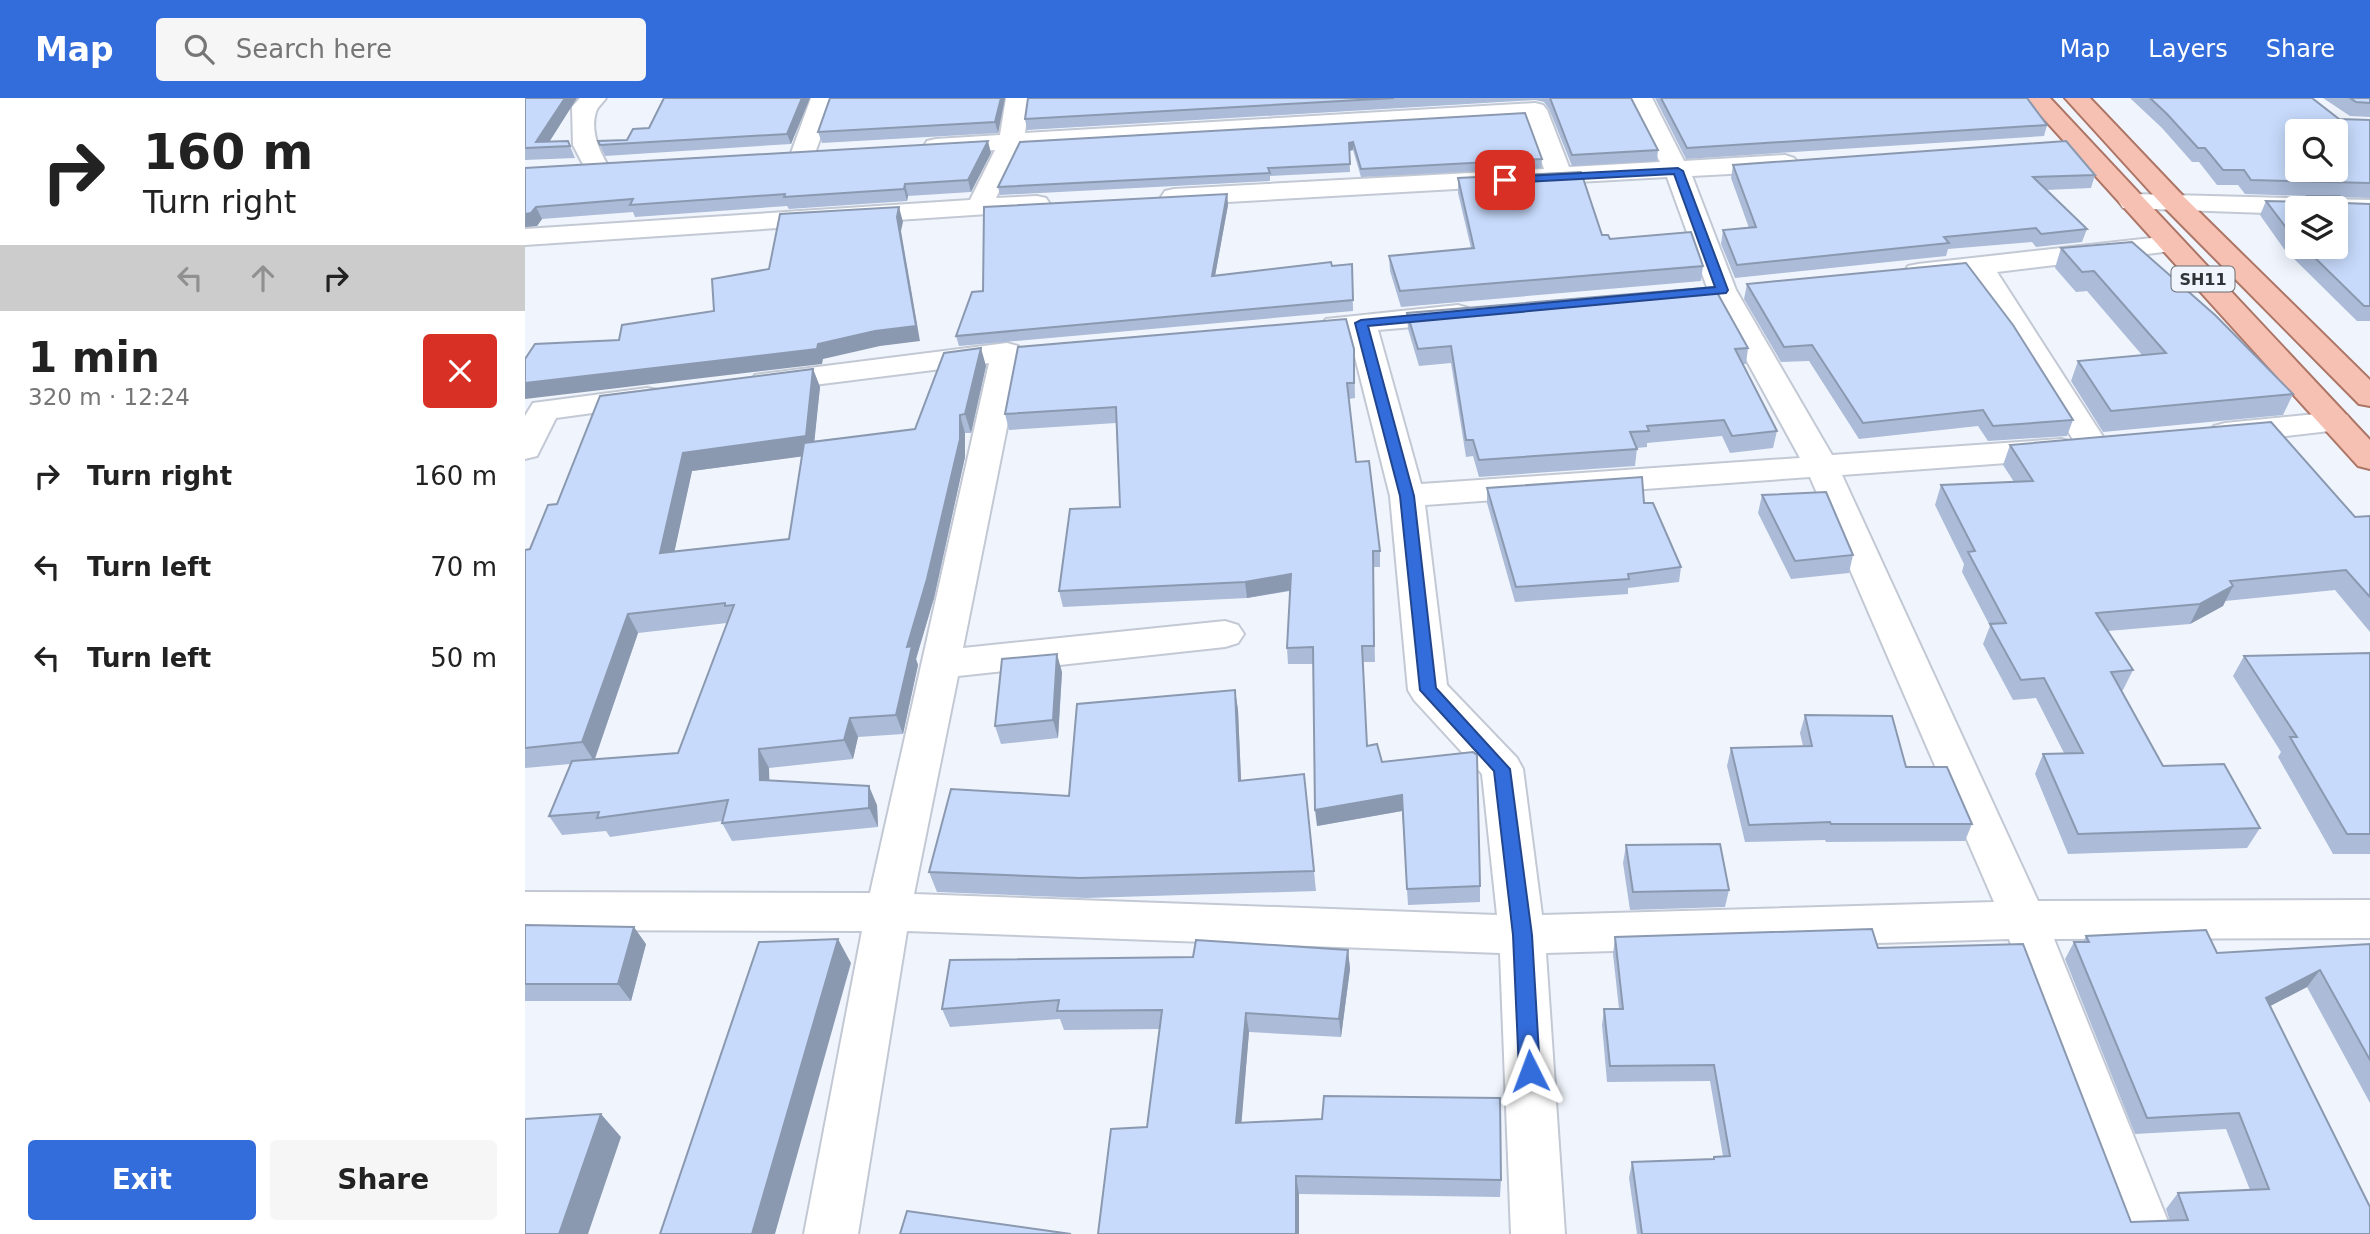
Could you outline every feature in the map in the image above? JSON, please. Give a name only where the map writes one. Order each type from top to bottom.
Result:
[{"type":"main road","name":"SH11","points":[[2037,98],[2063,144],[2132,202],[2370,459]]},
{"type":"main road","name":"SH11","points":[[2077,98],[2175,203],[2370,397]]},
{"type":"street","points":[[594,98],[584,107],[582,129],[585,168],[624,165]]},
{"type":"street","points":[[803,153],[823,98]]},
{"type":"street","points":[[979,207],[1011,142],[1019,98]]},
{"type":"street","points":[[1640,98],[1678,171],[1721,290],[1822,467],[2024,920],[2146,1234]]},
{"type":"street","points":[[914,147],[1011,142],[1245,117],[1535,110],[1560,177]]},
{"type":"street","points":[[776,155],[831,152]]},
{"type":"street","points":[[1145,199],[1678,171],[1815,161]]},
{"type":"street","points":[[2132,202],[2370,208]]},
{"type":"street","points":[[525,237],[1062,203]]},
{"type":"street","points":[[1885,275],[1980,267],[2170,244]]},
{"type":"street","points":[[1407,496],[2106,445],[1980,267]]},
{"type":"street","points":[[1309,327],[1486,312]]},
{"type":"street","points":[[1361,323],[1407,496],[1428,690],[1502,769],[1522,935],[1538,1234]]},
{"type":"street","points":[[735,386],[1020,351],[942,664],[888,912],[831,1234]]},
{"type":"street","points":[[525,449],[544,410],[680,393]]},
{"type":"street","points":[[2201,436],[2336,422]]},
{"type":"street","points":[[942,664],[1225,634]]},
{"type":"street","points":[[525,911],[888,912],[1522,935],[2024,920],[2370,919]]},
{"type":"building","points":[[525,98],[565,98],[536,142],[568,141],[570,146],[525,148]]},
{"type":"building","points":[[664,98],[802,98],[787,134],[600,145],[598,141],[627,140],[633,129],[649,128]]},
{"type":"building","points":[[830,98],[1001,98],[995,122],[818,132]]},
{"type":"building","points":[[1028,98],[1394,98],[1025,119]]},
{"type":"building","points":[[1550,98],[1631,98],[1658,150],[1572,155]]},
{"type":"building","points":[[1661,98],[2027,98],[2047,125],[1687,148]]},
{"type":"building","points":[[2150,98],[2312,98],[2339,119],[2285,119],[2285,181],[2251,180],[2244,170],[2223,170],[2205,148],[2198,148]]},
{"type":"building","points":[[2350,98],[2370,98],[2370,103],[2356,102]]},
{"type":"building","points":[[1525,113],[1542,159],[1361,169],[1353,142],[1349,143],[1350,164],[1268,168],[1270,173],[998,187],[1020,142]]},
{"type":"building","points":[[2348,119],[2370,120],[2370,183],[2330,182],[2348,182]]},
{"type":"building","points":[[988,141],[968,180],[905,184],[904,189],[630,205],[633,199],[536,207],[531,213],[525,214],[525,168]]},
{"type":"building","points":[[2066,141],[2095,175],[2033,177],[2087,229],[2041,234],[2036,228],[1944,237],[1949,243],[1737,265],[1723,230],[1756,227],[1733,165]]},
{"type":"building","points":[[1581,172],[1602,235],[1608,235],[1610,239],[1691,232],[1703,266],[1400,291],[1389,256],[1474,248],[1458,178]]},
{"type":"building","points":[[1227,194],[1212,276],[1331,262],[1332,266],[1352,264],[1353,300],[956,336],[972,292],[983,291],[984,207]]},
{"type":"building","points":[[2266,201],[2285,201],[2285,226]]},
{"type":"building","points":[[2348,203],[2370,204],[2370,306],[2364,306],[2316,259],[2348,259]]},
{"type":"building","points":[[899,207],[897,217],[916,326],[875,331],[818,344],[817,349],[525,383],[525,359],[535,344],[619,340],[622,325],[714,311],[712,279],[769,269],[780,214]]},
{"type":"building","points":[[2132,242],[2215,315],[2293,394],[2111,411],[2078,361],[2166,353],[2094,271],[2082,272],[2061,248]]},
{"type":"building","points":[[1966,263],[2013,325],[2073,420],[1993,426],[1983,410],[1863,423],[1812,345],[1784,347],[1747,284]]},
{"type":"building","points":[[1714,287],[1748,348],[1735,349],[1777,431],[1732,436],[1724,420],[1647,426],[1649,431],[1630,432],[1637,449],[1479,460],[1473,440],[1466,440],[1451,346],[1418,349],[1407,313]]},
{"type":"building","points":[[1346,319],[1354,349],[1354,383],[1347,383],[1356,462],[1369,461],[1380,551],[1373,551],[1374,646],[1362,646],[1367,746],[1377,744],[1382,762],[1473,752],[1477,755],[1480,886],[1407,889],[1402,795],[1315,810],[1313,647],[1287,648],[1291,574],[1245,582],[1059,591],[1070,509],[1120,507],[1116,407],[1005,414],[1018,347]]},
{"type":"building","points":[[981,348],[965,414],[960,415],[960,439],[927,579],[907,647],[912,646],[896,715],[850,718],[844,740],[759,749],[760,780],[869,786],[869,808],[722,823],[728,800],[597,818],[599,812],[549,816],[572,761],[678,753],[734,605],[725,606],[725,603],[628,614],[582,742],[525,748],[525,550],[530,549],[548,505],[557,504],[600,396],[813,369],[806,436],[683,453],[660,553],[789,539],[804,443],[915,429],[944,353]]},
{"type":"building","points":[[2271,422],[2355,517],[2370,516],[2370,597],[2346,570],[2230,581],[2233,586],[2200,604],[2096,613],[2133,670],[2111,672],[2163,766],[2224,764],[2260,828],[2078,834],[2043,754],[2083,753],[2044,678],[2021,680],[1990,624],[2006,623],[1968,552],[1975,551],[1941,485],[2033,481],[2010,445]]},
{"type":"building","points":[[1642,477],[1644,503],[1653,503],[1681,567],[1628,574],[1629,579],[1516,587],[1487,488]]},
{"type":"building","points":[[1826,492],[1853,555],[1795,561],[1762,495]]},
{"type":"building","points":[[2370,653],[2370,834],[2347,834],[2290,737],[2297,737],[2244,656]]},
{"type":"building","points":[[1057,654],[1053,720],[995,726],[1002,659]]},
{"type":"building","points":[[1235,690],[1239,781],[1304,774],[1314,871],[1080,878],[929,872],[951,789],[1069,796],[1077,704]]},
{"type":"building","points":[[1805,715],[1892,716],[1906,767],[1947,767],[1972,824],[1830,822],[1749,825],[1731,748],[1812,746]]},
{"type":"building","points":[[1720,844],[1729,890],[1633,892],[1626,845]]},
{"type":"building","points":[[525,925],[634,927],[618,984],[525,984]]},
{"type":"building","points":[[1872,929],[1878,948],[2023,944],[2131,1222],[2188,1220],[2178,1193],[2269,1189],[2239,1113],[2147,1118],[2074,942],[2089,942],[2086,936],[2206,930],[2217,953],[2370,944],[2370,1060],[2320,970],[2266,998],[2370,1207],[2370,1234],[1642,1234],[1632,1162],[1730,1156],[1714,1065],[1610,1066],[1604,1009],[1623,1009],[1615,937]]},
{"type":"building","points":[[838,939],[752,1234],[660,1234],[759,942]]},
{"type":"building","points":[[1196,940],[1348,950],[1339,1019],[1246,1013],[1236,1123],[1322,1119],[1324,1096],[1500,1098],[1501,1180],[1296,1176],[1296,1234],[1098,1234],[1111,1129],[1147,1127],[1162,1010],[1057,1011],[1059,1000],[942,1009],[950,960],[1193,957]]},
{"type":"building","points":[[601,1114],[559,1234],[525,1234],[525,1119]]},
{"type":"building","points":[[907,1211],[1071,1234],[900,1234]]},
{"type":"route","points":[[1505,180],[1678,171],[1722,290],[1361,323],[1407,496],[1428,690],[1502,769],[1522,935],[1530,1071]]}]
